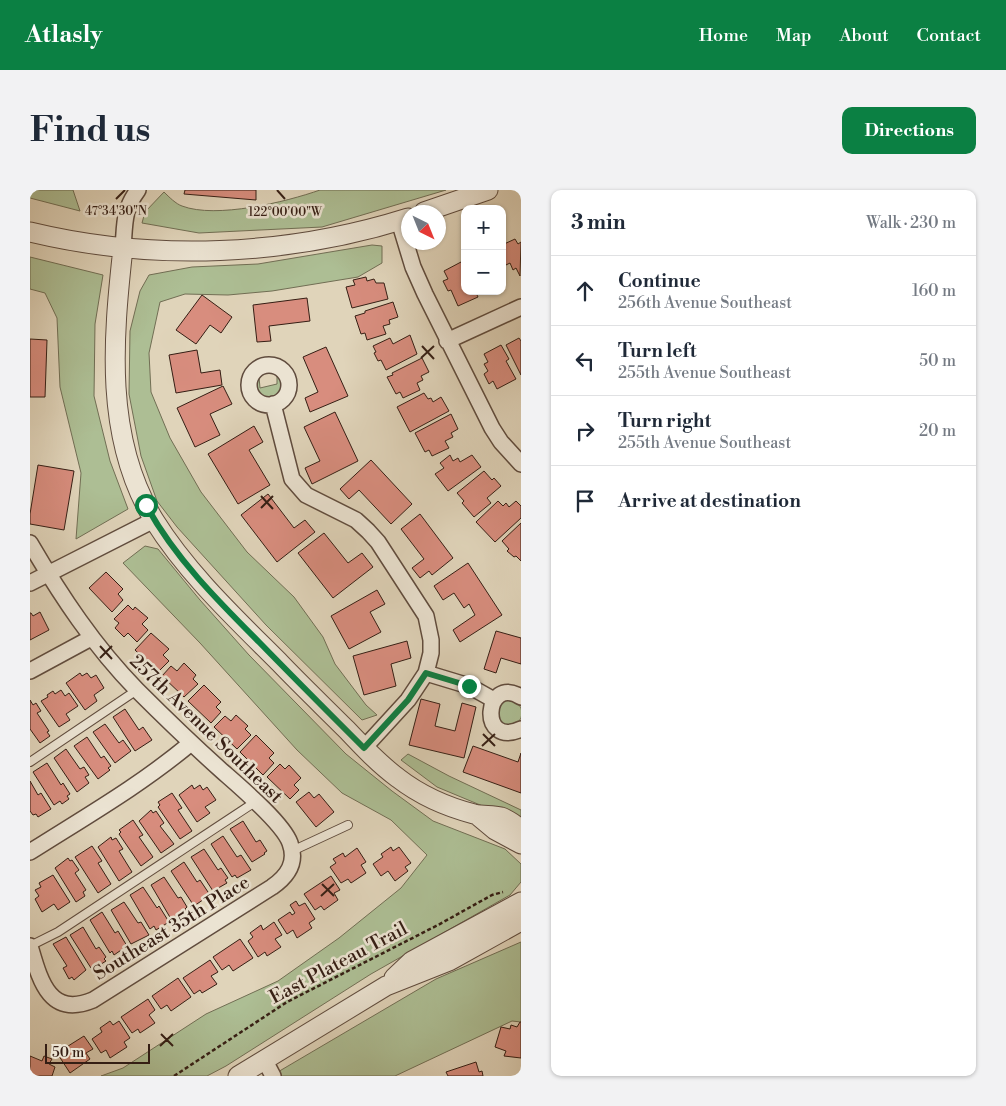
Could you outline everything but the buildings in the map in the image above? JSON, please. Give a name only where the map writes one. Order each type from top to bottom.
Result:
[{"type":"street","points":[[138,190],[126,212],[114,353],[119,417],[124,445],[133,476],[143,501],[154,520],[179,555],[216,598],[364,748],[398,778],[442,804],[476,814],[502,818],[521,829]]},
{"type":"street","points":[[444,205],[488,190]]},
{"type":"street","points":[[30,232],[61,240],[123,248],[182,251],[246,250],[357,232],[401,220]]},
{"type":"street","points":[[410,250],[414,267],[447,341],[492,428],[501,442],[521,464]]},
{"type":"street","points":[[447,341],[521,307]]},
{"type":"street","points":[[273,404],[292,479],[306,495],[356,520],[368,531],[378,542],[426,616],[430,634],[431,653],[426,673],[408,700],[364,748]]},
{"type":"street","points":[[30,583],[154,520]]},
{"type":"street","name":"257th Avenue Southeast","points":[[30,543],[48,574],[91,638],[138,690],[283,830],[290,841],[292,851]]},
{"type":"street","points":[[30,671],[91,638]]},
{"type":"street","points":[[426,673],[469,686],[494,700]]},
{"type":"street","points":[[521,697],[512,693],[506,693],[494,700],[491,706],[490,718],[497,728],[509,732],[521,729]]},
{"type":"street","points":[[30,852],[130,790],[191,743]]},
{"type":"street","points":[[476,814],[495,830],[521,844]]},
{"type":"street","name":"Southeast 35th Place","points":[[30,946],[44,986],[58,1001],[67,1005],[81,1005],[93,1000],[282,880],[290,870],[293,861],[292,851]]},
{"type":"street","points":[[386,986],[412,961],[514,896]]},
{"type":"street","points":[[238,1076],[386,986],[449,961],[521,921]]},
{"type":"street","points":[[264,1059],[273,1076]]},
{"type":"lane","points":[[30,762],[138,690]]},
{"type":"lane","points":[[30,946],[58,932],[255,802]]},
{"type":"lane","points":[[292,851],[348,825]]},
{"type":"path","name":"East Plateau Trail","points":[[174,1076],[287,1002],[492,896],[514,896]]},
{"type":"green space","points":[[30,190],[73,190],[80,211],[30,198]]},
{"type":"green space","points":[[320,190],[446,190],[322,227],[199,233],[142,223],[145,212],[164,192],[182,206],[196,210],[213,211],[270,204]]},
{"type":"green space","points":[[372,245],[382,246],[382,263],[358,277],[272,291],[228,295],[185,294],[160,302],[149,353],[151,392],[170,438],[201,492],[247,552],[294,597],[323,637],[335,664],[366,705],[377,715],[362,720],[266,625],[177,527],[157,501],[141,456],[129,394],[130,331],[140,291],[149,275],[192,267],[258,264]]},
{"type":"green space","points":[[30,257],[103,275],[95,324],[94,396],[110,461],[128,509],[76,539],[81,473],[60,387],[57,318],[45,293],[30,289]]},
{"type":"green space","points":[[277,373],[284,384],[280,395],[272,400],[262,398],[255,391],[253,384],[259,377],[260,388],[277,384]]},
{"type":"green space","points":[[145,546],[158,549],[249,655],[346,754],[433,821],[505,849],[521,864],[521,882],[510,895],[371,974],[226,1066],[207,1076],[101,1076],[123,1068],[206,1014],[278,981],[339,938],[401,888],[427,855],[391,820],[342,793],[297,750],[200,643],[123,563]]},
{"type":"green space","points":[[509,700],[518,704],[522,713],[518,722],[509,726],[500,722],[496,713],[500,704]]},
{"type":"green space","points":[[408,754],[449,776],[521,810],[521,822],[437,787],[401,760]]},
{"type":"green space","points":[[521,942],[521,1022],[512,1021],[395,1076],[271,1076],[436,979]]},
{"type":"route","points":[[146,505],[154,520],[179,555],[216,598],[364,748],[408,700],[426,673],[469,686]]}]
